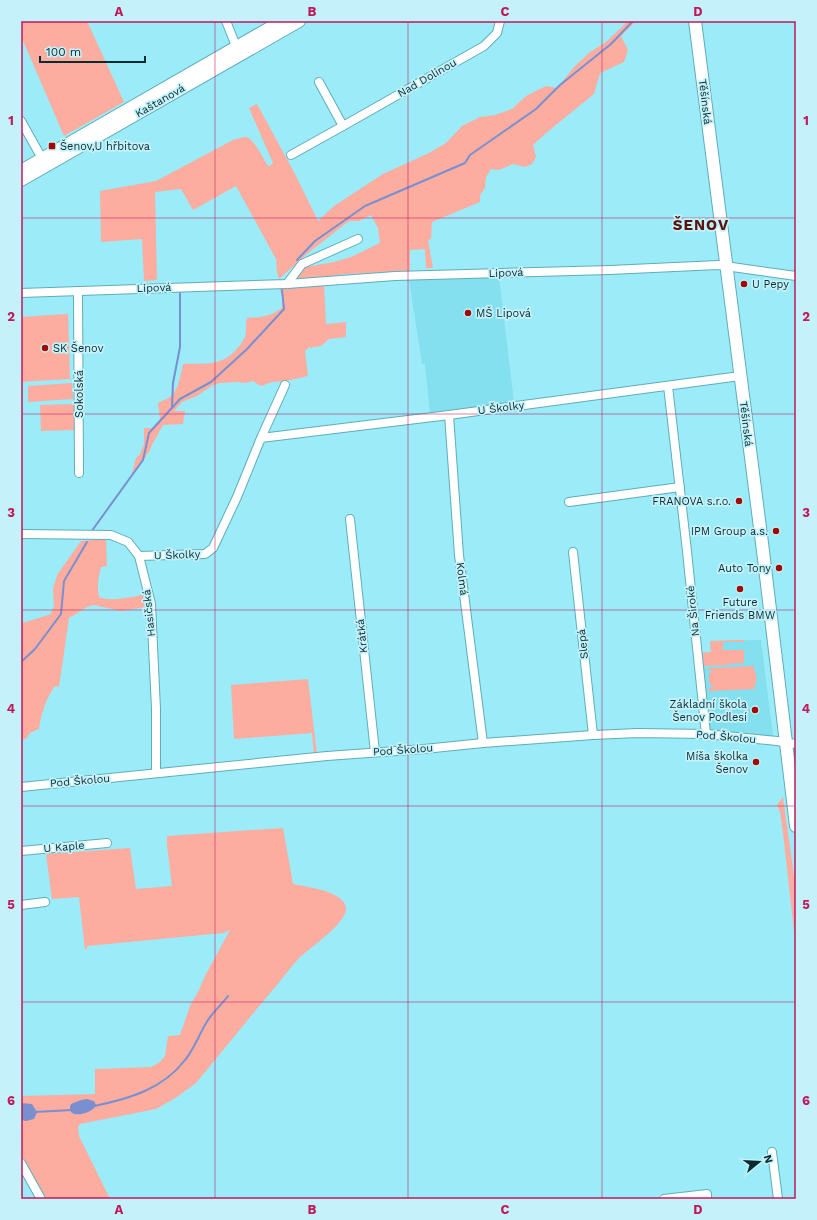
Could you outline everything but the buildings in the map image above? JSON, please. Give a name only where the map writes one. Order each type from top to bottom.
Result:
[{"type":"main road","name":"Kaštanová","points":[[238,51],[282,21]]},
{"type":"main road","name":"Kaštanová","points":[[21,180],[44,162],[238,51],[298,21]]},
{"type":"main road","name":"Těšínská","points":[[695,21],[763,551],[791,743],[796,826]]},
{"type":"main road","name":"Kaštanová","points":[[21,170],[44,162]]},
{"type":"street","points":[[226,21],[238,51]]},
{"type":"street","name":"Nad Dolinou","points":[[291,155],[484,46],[497,32],[500,21]]},
{"type":"street","points":[[319,82],[343,126]]},
{"type":"street","points":[[21,121],[44,162]]},
{"type":"street","points":[[287,284],[302,264],[358,239]]},
{"type":"street","name":"Lipová","points":[[21,293],[287,284],[395,276],[610,270],[718,265],[796,276]]},
{"type":"street","name":"Sokolská","points":[[78,291],[79,473]]},
{"type":"street","name":"U Školky","points":[[261,438],[449,415],[740,376]]},
{"type":"street","name":"U Školky","points":[[139,556],[205,554],[213,548],[237,497],[285,385]]},
{"type":"street","name":"Na Široké","points":[[668,386],[688,551],[706,734]]},
{"type":"street","name":"Kolmá","points":[[449,415],[459,555],[483,743]]},
{"type":"street","points":[[569,502],[680,487]]},
{"type":"street","name":"Krátká","points":[[350,519],[375,752]]},
{"type":"street","name":"Hasičská","points":[[21,534],[111,535],[128,542],[139,556],[151,604],[156,709],[156,773]]},
{"type":"street","name":"Slepá","points":[[573,552],[593,735]]},
{"type":"street","name":"Pod Školou","points":[[21,787],[375,752],[593,735],[638,733],[706,734],[791,743]]},
{"type":"street","name":"U Kaple","points":[[21,851],[107,843]]},
{"type":"street","points":[[21,905],[44,902]]},
{"type":"street","points":[[772,1152],[778,1199]]},
{"type":"street","points":[[21,1163],[41,1199]]},
{"type":"street","points":[[664,1199],[707,1194],[707,1199]]},
{"type":"shaded area","points":[[21,21],[87,21],[124,102],[64,136],[21,36]]},
{"type":"shaded area","points":[[628,21],[636,21],[621,36],[628,50],[624,62],[600,73],[594,94],[533,145],[536,157],[532,164],[525,167],[513,164],[499,170],[491,169],[486,177],[485,188],[480,195],[480,202],[432,222],[431,239],[428,240],[433,268],[426,268],[425,249],[410,250],[410,271],[347,274],[293,280],[300,270],[306,267],[351,257],[380,243],[378,228],[371,215],[359,221],[349,221],[308,253],[279,279],[276,259],[236,186],[193,210],[181,189],[155,192],[157,280],[144,281],[142,239],[101,242],[100,191],[156,181],[233,140],[243,137],[249,138],[252,141],[268,166],[271,165],[273,163],[249,108],[257,104],[296,176],[318,221],[334,206],[383,174],[429,153],[446,143],[462,126],[480,117],[495,115],[512,109],[526,96],[546,86],[557,88],[574,67],[590,52],[606,42]]},
{"type":"shaded area","points":[[499,277],[514,402],[430,413],[425,364],[422,364],[409,280]]},
{"type":"shaded area","points":[[324,283],[326,324],[346,322],[346,337],[329,339],[321,346],[308,348],[305,351],[308,376],[286,381],[272,382],[261,386],[253,381],[246,383],[220,383],[213,385],[197,396],[182,402],[174,411],[185,411],[183,424],[163,425],[149,452],[134,473],[132,473],[136,458],[140,454],[144,444],[144,428],[152,428],[160,419],[158,403],[171,396],[177,388],[183,364],[205,364],[218,362],[230,355],[236,350],[245,337],[247,318],[265,316],[282,308],[282,297],[279,285]]},
{"type":"shaded area","name":"SK Šenov","points":[[68,314],[70,379],[21,382],[21,317]]},
{"type":"shaded area","points":[[72,383],[73,399],[28,402],[28,386]]},
{"type":"shaded area","points":[[75,404],[75,430],[41,431],[40,405]]},
{"type":"shaded area","points":[[106,539],[107,566],[101,567],[98,582],[99,597],[115,599],[143,595],[145,607],[121,611],[94,605],[87,607],[69,618],[59,687],[55,686],[49,696],[39,729],[30,733],[27,738],[22,740],[21,623],[51,614],[54,605],[53,589],[57,575],[81,541]]},
{"type":"shaded area","points":[[744,640],[744,642],[723,642],[723,650],[744,650],[744,663],[701,666],[700,653],[711,652],[710,641]]},
{"type":"shaded area","points":[[761,640],[773,736],[709,732],[700,653],[711,652],[710,641]]},
{"type":"shaded area","points":[[754,666],[755,668],[753,669],[756,677],[754,686],[755,689],[709,691],[709,688],[713,688],[709,679],[709,674],[712,670],[708,670],[708,668]]},
{"type":"shaded area","points":[[308,679],[317,755],[314,755],[312,733],[234,739],[231,685]]},
{"type":"shaded area","points":[[783,797],[796,890],[796,949],[783,833],[780,812],[777,805]]},
{"type":"shaded area","points":[[283,828],[293,884],[315,888],[339,898],[344,902],[346,908],[345,914],[335,927],[299,958],[196,1083],[177,1097],[156,1109],[80,1124],[78,1127],[79,1136],[110,1199],[46,1199],[30,1174],[21,1156],[21,1096],[95,1094],[95,1069],[151,1067],[160,1062],[165,1056],[168,1036],[180,1035],[190,1006],[230,930],[223,933],[87,946],[87,949],[85,950],[79,897],[52,899],[46,854],[130,848],[136,889],[172,886],[167,836]]},
{"type":"shaded area","points":[[87,1099],[94,1101],[96,1105],[84,1113],[75,1114],[71,1112],[71,1104]]},
{"type":"shaded area","points":[[21,1103],[32,1104],[37,1112],[34,1119],[26,1121],[21,1120]]},
{"type":"waterway","points":[[297,260],[315,241],[365,206],[465,163],[470,155],[536,109],[560,85],[611,44],[633,21]]},
{"type":"waterway","points":[[91,532],[143,460],[149,433],[180,399],[211,382],[247,349],[284,309],[282,290]]},
{"type":"waterway","points":[[172,407],[173,383],[180,347],[180,293]]},
{"type":"waterway","points":[[21,662],[35,649],[61,614],[64,581],[87,542]]},
{"type":"waterway","points":[[94,1106],[120,1100],[144,1091],[156,1085],[176,1070],[189,1055],[208,1020],[228,996]]},
{"type":"waterway","points":[[34,1112],[72,1110]]},
{"type":"place","name":"Šenov,U hřbitova","points":[[52,146]]},
{"type":"place","name":"U Pepy","points":[[744,284]]},
{"type":"place","name":"MŠ Lipová","points":[[468,313]]},
{"type":"place","name":"SK Šenov","points":[[45,348]]},
{"type":"place","name":"FRANOVA s.r.o.","points":[[739,501]]},
{"type":"place","name":"IPM Group a.s.","points":[[776,531]]},
{"type":"place","name":"Auto Tony","points":[[779,568]]},
{"type":"place","name":"Future Friends BMW","points":[[740,589]]},
{"type":"place","name":"Základní škola Šenov Podlesí","points":[[755,710]]},
{"type":"place","name":"Míša školka Šenov","points":[[756,762]]},
{"type":"district","name":"ŠENOV","points":[[701,225]]}]
